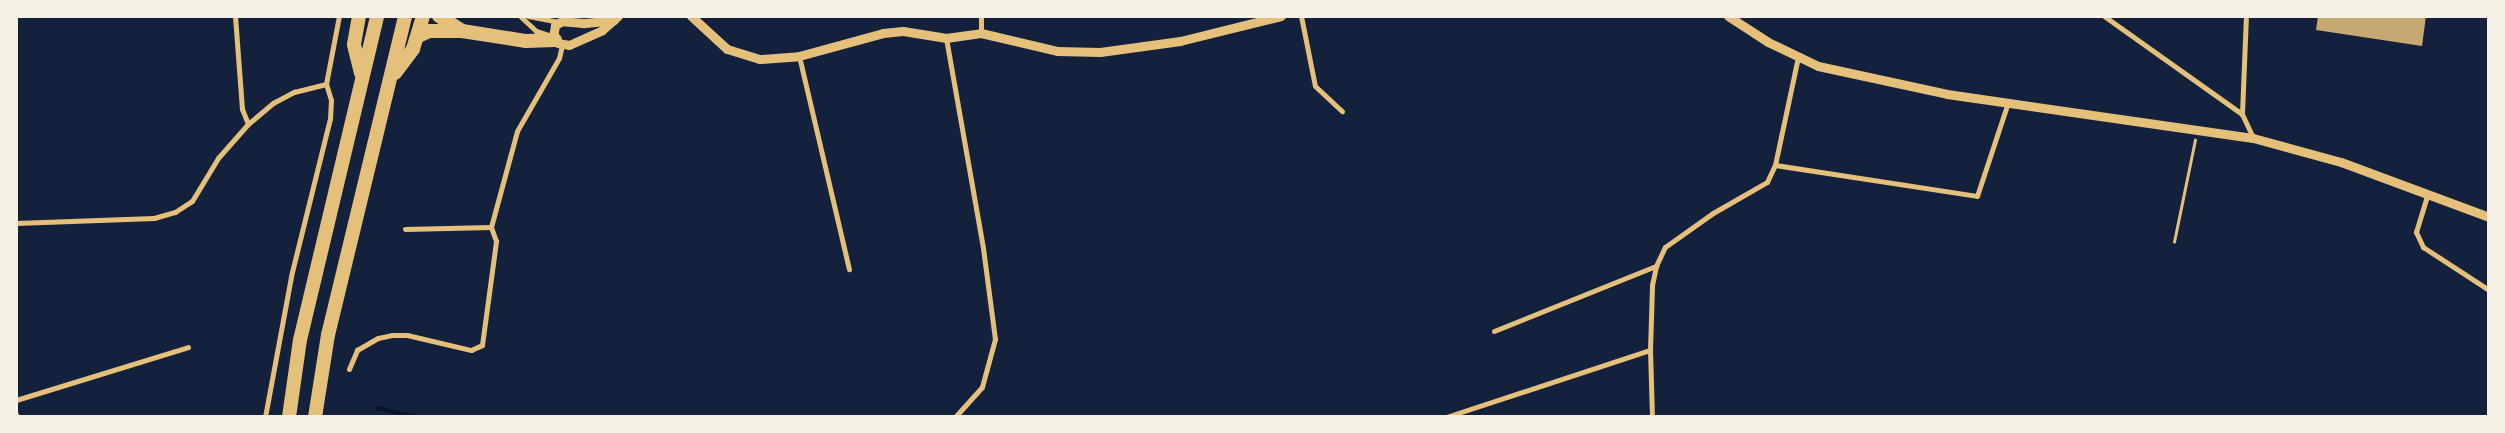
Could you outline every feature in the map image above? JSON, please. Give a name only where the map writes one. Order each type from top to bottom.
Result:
[{"type":"highway","points":[[359,16],[354,45],[361,76]]},
{"type":"highway","points":[[289,417],[300,340],[361,76],[377,16]]},
{"type":"highway","points":[[315,417],[328,335],[393,76],[405,16]]},
{"type":"highway","points":[[393,76],[413,49],[423,16]]},
{"type":"highway","points":[[439,16],[462,31]]},
{"type":"highway","points":[[418,36],[428,32],[462,31],[526,40],[557,41]]},
{"type":"street","points":[[235,16],[242,109],[248,124]]},
{"type":"street","points":[[265,417],[290,281],[330,119],[331,100],[326,84],[339,16]]},
{"type":"street","points":[[520,16],[536,31],[557,41],[576,40],[602,30],[616,18]]},
{"type":"street","points":[[528,16],[573,23],[616,18]]},
{"type":"street","points":[[691,16],[727,48],[760,59],[799,56],[884,33],[903,31],[946,38],[980,32],[1057,51],[1100,52],[1180,41],[1281,16]]},
{"type":"street","points":[[980,32],[981,16]]},
{"type":"street","points":[[1301,16],[1315,86],[1342,111]]},
{"type":"street","points":[[1728,16],[1798,57],[1818,66],[1947,94],[2253,138],[2341,162],[2426,196],[2489,216]]},
{"type":"street","points":[[2104,16],[2242,114]]},
{"type":"street","points":[[2246,16],[2242,114],[2253,138]]},
{"type":"street","points":[[349,369],[358,350],[378,338],[407,335],[471,350],[482,345],[496,241],[491,227],[516,131],[559,58],[553,28],[558,22]]},
{"type":"street","points":[[573,23],[578,33],[576,40]]},
{"type":"street","points":[[946,38],[983,248],[995,339],[982,387],[955,417]]},
{"type":"street","points":[[799,56],[849,269]]},
{"type":"street","points":[[1652,417],[1650,350],[1652,285],[1656,266],[1665,247],[1713,213],[1767,182],[1775,165],[1798,57]]},
{"type":"street","points":[[16,223],[154,218],[175,212],[192,201],[218,158],[248,124],[273,103],[294,92],[326,84]]},
{"type":"street","points":[[1775,165],[1977,196],[2008,102]]},
{"type":"street","points":[[2426,196],[2416,232],[2423,247],[2489,290]]},
{"type":"street","points":[[405,229],[491,227]]},
{"type":"street","points":[[1494,331],[1656,266]]},
{"type":"street","points":[[16,400],[188,347]]},
{"type":"street","points":[[1446,417],[1650,350]]},
{"type":"path","points":[[2174,242],[2198,130]]},
{"type":"building","points":[[2318,16],[2426,16],[2422,46],[2316,30]]},
{"type":"waterway","points":[[377,408],[415,417]]}]
